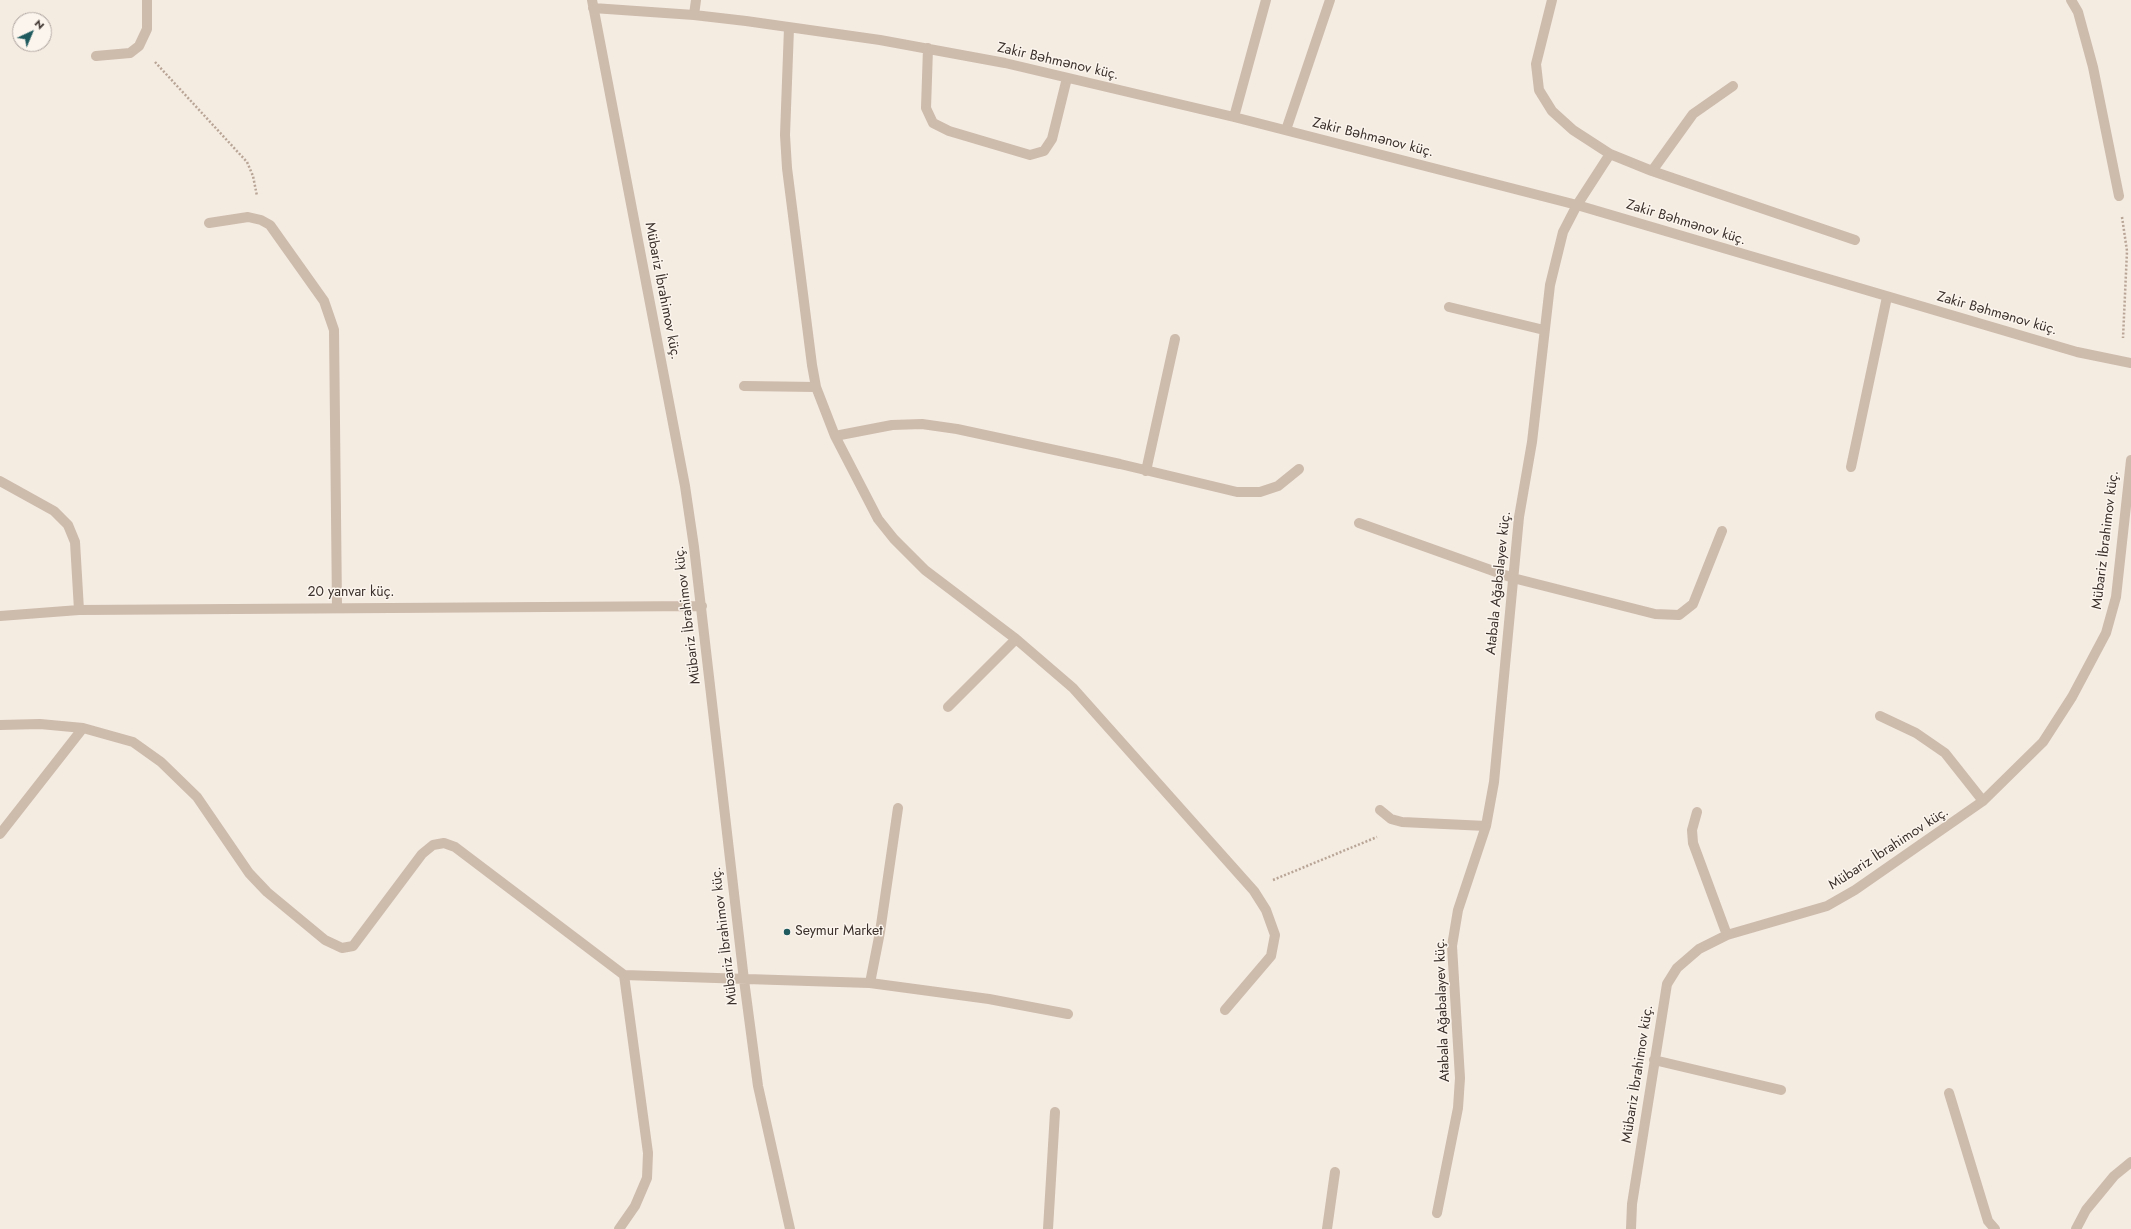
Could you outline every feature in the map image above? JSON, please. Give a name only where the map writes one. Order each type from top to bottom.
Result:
[{"type":"street","points":[[96,56],[130,53],[140,46],[147,29],[147,0]]},
{"type":"street","points":[[694,15],[696,0]]},
{"type":"street","points":[[1234,117],[1266,0]]},
{"type":"street","points":[[1286,130],[1330,0]]},
{"type":"street","points":[[1552,0],[1536,64],[1539,90],[1552,111],[1568,125],[1610,154],[1855,240]]},
{"type":"street","points":[[2071,0],[2078,12],[2093,67],[2119,196]]},
{"type":"street","name":"Zakir Bəhmənov küç.","points":[[593,4],[694,15],[789,28],[928,48],[1005,63],[1234,117],[1577,205],[2077,352],[2127,362]]},
{"type":"street","name":"Mübariz İbrahimov küç.","points":[[593,4],[685,486],[702,606],[744,980],[758,1086],[790,1229]]},
{"type":"street","points":[[789,28],[786,135],[787,168],[808,337],[816,387],[835,436],[878,519],[894,539],[925,570],[1016,640],[1073,688],[1254,891],[1266,910],[1275,935],[1272,956],[1225,1010]]},
{"type":"street","points":[[928,48],[926,108],[933,123],[949,131],[1030,154],[1044,151],[1052,139],[1067,78]]},
{"type":"street","points":[[1652,170],[1693,114],[1733,86]]},
{"type":"street","name":"Atabala Ağabalayev küç.","points":[[1437,1213],[1458,1108],[1460,1078],[1452,946],[1458,910],[1486,826],[1494,782],[1519,517],[1532,442],[1544,330],[1563,232],[1577,205],[1610,154]]},
{"type":"street","points":[[209,223],[248,216],[261,220],[270,225],[324,301],[334,330],[337,607]]},
{"type":"street","points":[[1851,467],[1887,297]]},
{"type":"street","points":[[1450,307],[1544,330]]},
{"type":"street","points":[[1146,471],[1175,339]]},
{"type":"street","points":[[744,386],[816,387]]},
{"type":"street","points":[[835,436],[892,424],[922,424],[957,429],[1237,492],[1260,492],[1278,486],[1299,469]]},
{"type":"street","name":"Mübariz İbrahimov küç.","points":[[1631,1229],[1632,1204],[1667,984],[1677,968],[1699,948],[1727,936],[1827,906],[1855,890],[1983,801],[2043,742],[2072,697],[2106,633],[2116,598],[2128,524],[2131,460]]},
{"type":"street","points":[[0,481],[54,511],[68,525],[75,542],[79,610]]},
{"type":"street","points":[[1359,523],[1513,578],[1655,614],[1679,615],[1693,604],[1722,531]]},
{"type":"street","name":"20 yanvar küç.","points":[[0,616],[79,610],[337,607],[702,606]]},
{"type":"street","points":[[948,707],[1016,640]]},
{"type":"street","points":[[1880,716],[1916,733],[1945,753],[1983,801]]},
{"type":"street","points":[[0,725],[40,724],[83,728],[133,742],[162,762],[197,797],[249,873],[267,892],[325,940],[342,948],[353,946],[422,854],[433,845],[444,844],[455,847],[624,975],[870,983],[989,999],[1068,1014]]},
{"type":"street","points":[[0,834],[83,728]]},
{"type":"street","points":[[870,983],[880,932],[898,808]]},
{"type":"street","points":[[1380,810],[1391,819],[1402,822],[1486,826]]},
{"type":"street","points":[[1696,812],[1692,830],[1693,842],[1727,936]]},
{"type":"street","points":[[619,1229],[634,1206],[647,1178],[648,1153],[624,975]]},
{"type":"street","points":[[1654,1060],[1781,1090]]},
{"type":"street","points":[[1949,1093],[1988,1221],[1995,1229]]},
{"type":"street","points":[[1048,1229],[1055,1112]]},
{"type":"street","points":[[2076,1229],[2086,1210],[2114,1176],[2131,1162]]},
{"type":"street","points":[[1327,1229],[1335,1172]]},
{"type":"path","points":[[140,46],[247,162],[253,176],[261,220]]},
{"type":"path","points":[[2119,196],[2127,251],[2127,362]]},
{"type":"path","points":[[1254,891],[1277,877],[1377,837],[1383,832],[1391,819]]},
{"type":"place","name":"Seymur Market","points":[[787,932]]}]
